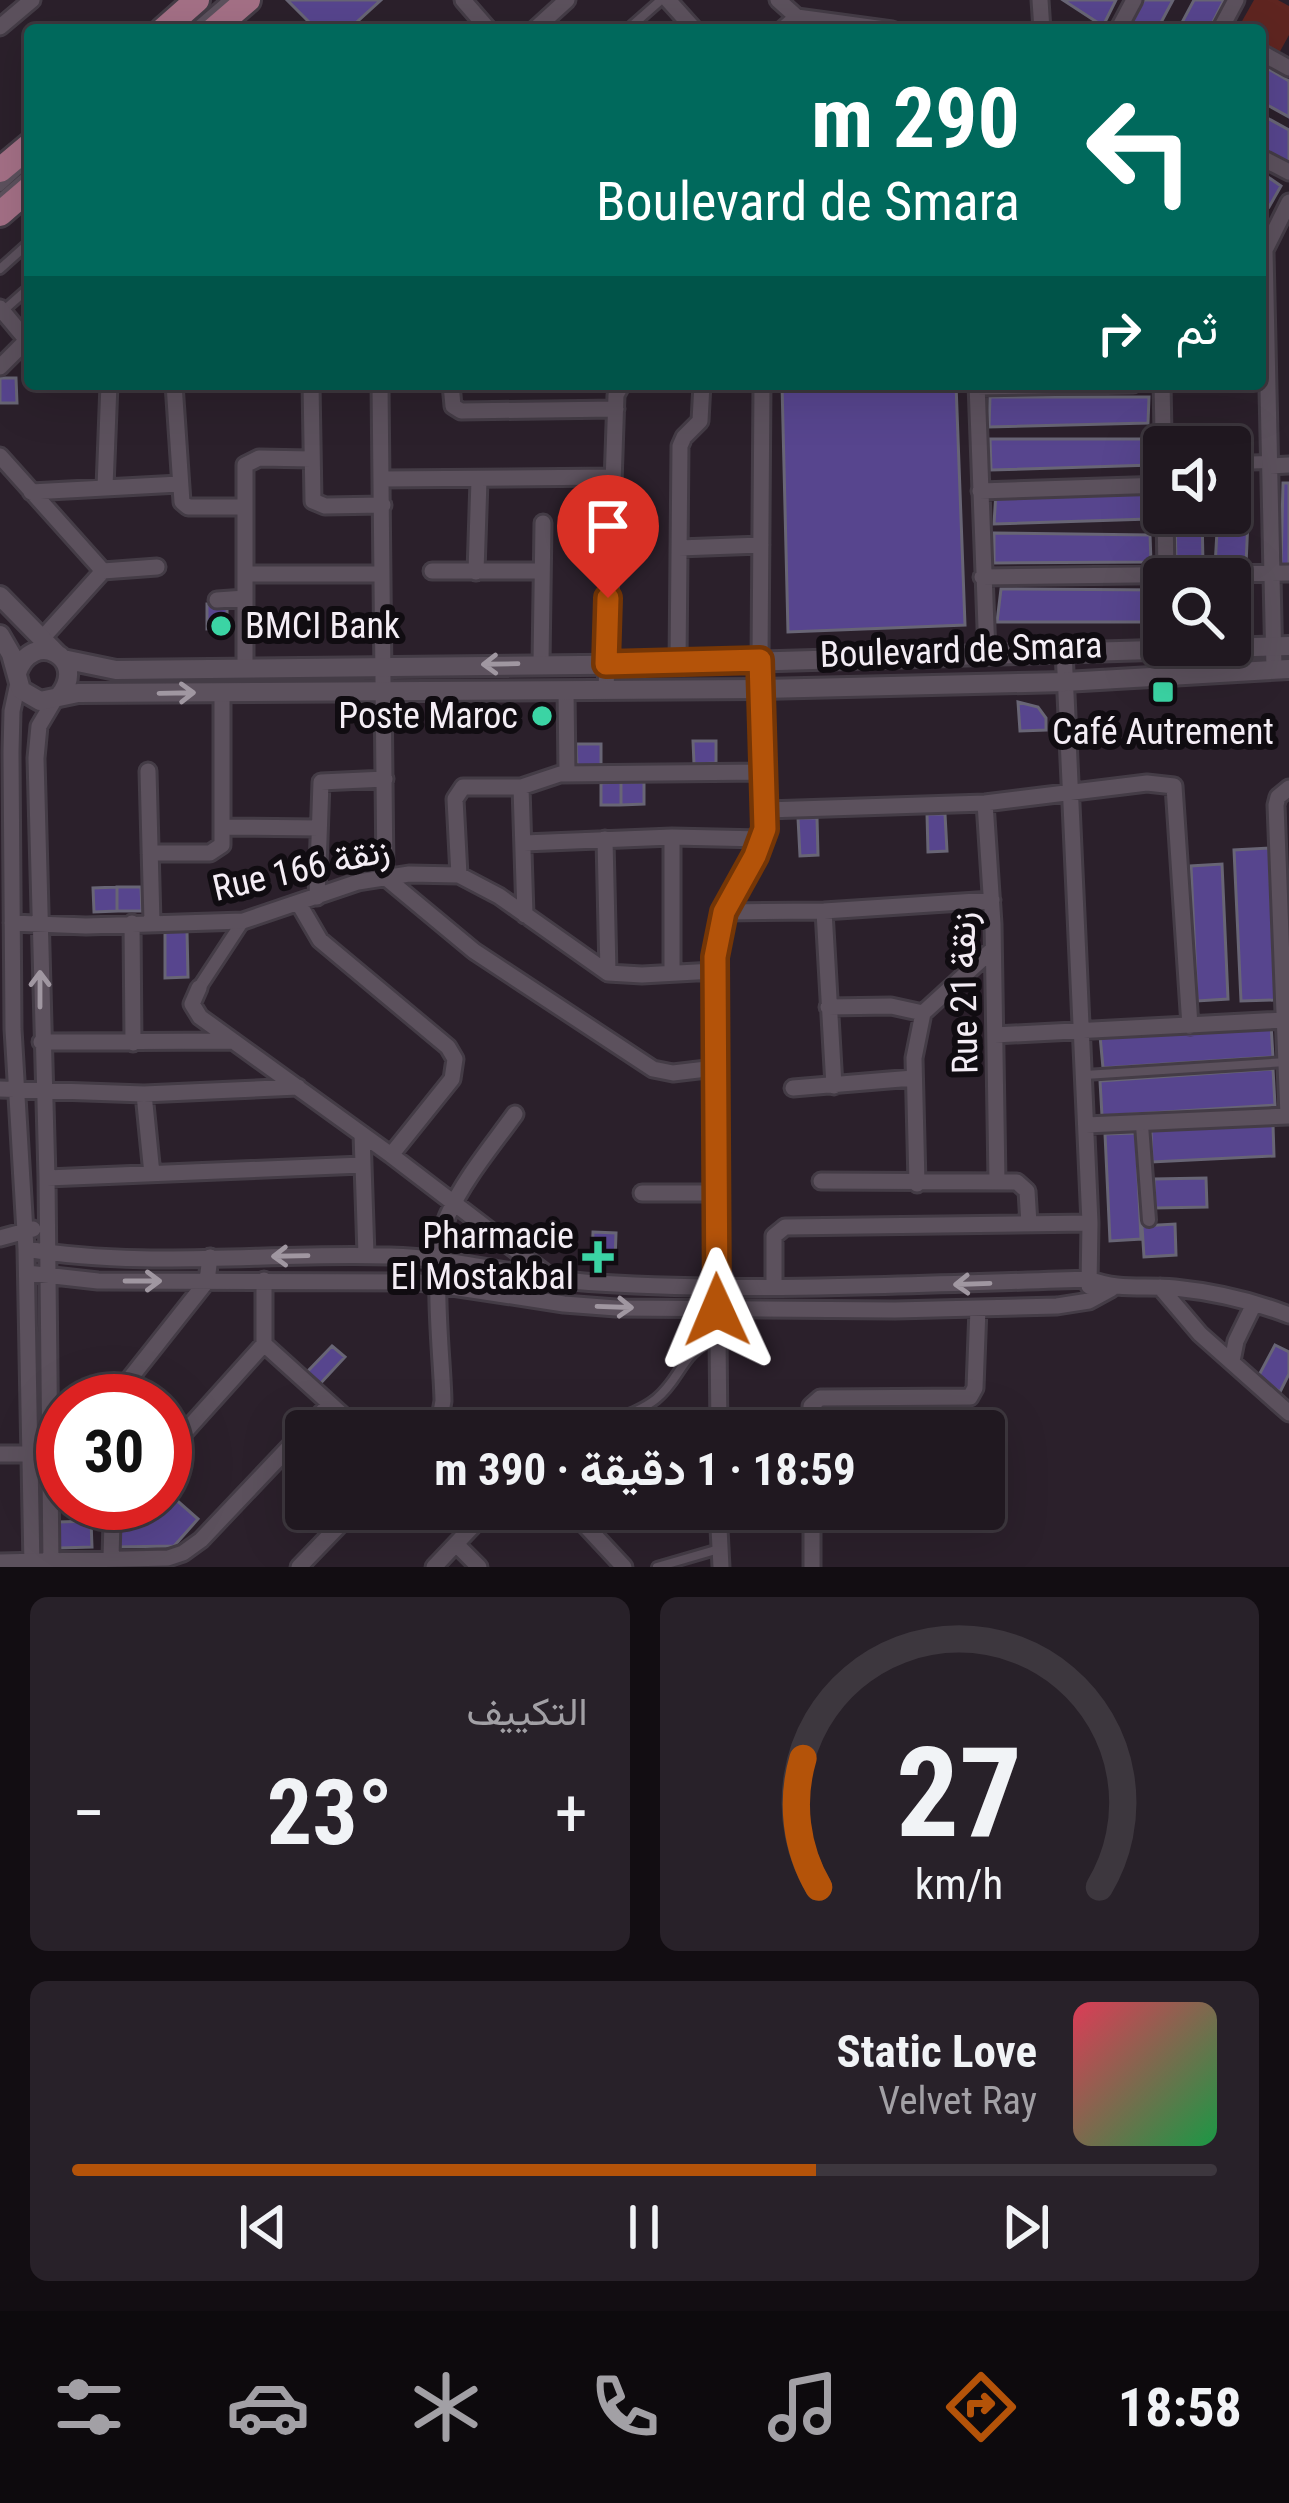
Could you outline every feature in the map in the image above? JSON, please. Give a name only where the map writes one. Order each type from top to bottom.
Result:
[{"type":"main road","points":[[220,24],[248,0]]},
{"type":"main road","points":[[0,170],[24,150]]},
{"type":"main road","points":[[0,214],[24,193]]},
{"type":"street","points":[[0,27],[32,0]]},
{"type":"street","points":[[541,24],[567,0]]},
{"type":"street","points":[[664,0],[688,24]]},
{"type":"street","points":[[778,0],[797,17],[848,24]]},
{"type":"street","points":[[464,1],[484,24]]},
{"type":"street","points":[[789,24],[797,17]]},
{"type":"street","points":[[1266,248],[1289,202]]},
{"type":"street","points":[[2,310],[24,334]]},
{"type":"street","points":[[0,367],[24,345]]},
{"type":"street","points":[[105,487],[109,390]]},
{"type":"street","points":[[174,390],[182,502],[188,507],[245,507]]},
{"type":"street","points":[[310,390],[311,496],[316,504],[382,505]]},
{"type":"street","points":[[380,390],[385,877],[474,951],[653,1070],[673,1073],[715,1068]]},
{"type":"street","points":[[452,390],[453,406],[461,412],[616,409]]},
{"type":"street","points":[[606,690],[617,390]]},
{"type":"street","points":[[678,664],[680,446],[700,421],[702,390]]},
{"type":"street","points":[[719,1410],[714,971],[724,912],[762,839],[766,809],[760,689],[762,390]]},
{"type":"street","points":[[977,390],[987,654]]},
{"type":"street","points":[[1162,390],[1163,426]]},
{"type":"street","points":[[1266,390],[1271,573],[1281,669]]},
{"type":"street","points":[[0,456],[103,572]]},
{"type":"street","points":[[245,669],[245,465],[259,458],[310,459]]},
{"type":"street","points":[[1251,464],[1289,465]]},
{"type":"street","points":[[382,479],[613,477]]},
{"type":"street","points":[[476,572],[478,480]]},
{"type":"street","points":[[31,492],[179,484]]},
{"type":"street","points":[[980,491],[1143,484]]},
{"type":"street","points":[[542,663],[543,523]]},
{"type":"street","points":[[679,548],[761,545]]},
{"type":"street","points":[[103,572],[157,567]]},
{"type":"street","points":[[432,571],[542,571]]},
{"type":"street","points":[[32,1563],[26,1230],[19,1146],[8,1089],[12,732],[22,661],[50,651],[103,572]]},
{"type":"street","points":[[1251,573],[1289,573]]},
{"type":"street","points":[[245,574],[382,574]]},
{"type":"street","points":[[982,577],[1143,574]]},
{"type":"street","points":[[0,596],[69,678],[37,740],[52,1374]]},
{"type":"street","points":[[217,600],[245,598]]},
{"type":"street","points":[[0,634],[33,700],[57,697]]},
{"type":"street","name":"Boulevard de Smara","points":[[50,651],[116,670],[678,664],[1281,646]]},
{"type":"street","points":[[1064,650],[1083,1031],[1088,1301]]},
{"type":"street","name":"Boulevard de Smara","points":[[57,697],[760,689],[1065,682],[1281,669]]},
{"type":"street","points":[[566,690],[567,773]]},
{"type":"street","points":[[150,853],[215,851],[223,842],[222,693]]},
{"type":"street","points":[[148,771],[152,922]]},
{"type":"street","points":[[714,971],[642,976],[608,973],[459,875],[457,791],[468,786],[521,787],[567,773],[764,772]]},
{"type":"street","points":[[317,896],[322,781],[385,779]]},
{"type":"street","points":[[766,809],[985,803],[1147,784],[1174,786],[1190,1026]]},
{"type":"street","points":[[521,787],[525,915]]},
{"type":"street","points":[[1086,1125],[1288,1116],[1285,885],[1276,805],[1289,788]]},
{"type":"street","name":"Rue 21 زنقة","points":[[985,803],[992,900],[997,1182]]},
{"type":"street","points":[[225,827],[319,828]]},
{"type":"street","points":[[672,837],[672,972]]},
{"type":"street","points":[[605,839],[608,973]]},
{"type":"street","points":[[524,843],[762,839]]},
{"type":"street","name":"Rue 166 زنقة","points":[[12,923],[243,921],[385,877],[459,875]]},
{"type":"street","points":[[724,912],[992,900]]},
{"type":"street","points":[[299,904],[320,940],[428,1029],[455,1059],[452,1079],[391,1155]]},
{"type":"street","points":[[824,911],[833,1086]]},
{"type":"street","points":[[243,921],[199,988],[194,1009],[550,1277]]},
{"type":"street","points":[[132,923],[133,1043]]},
{"type":"street","points":[[917,1184],[913,1078],[923,1012],[993,950]]},
{"type":"street","points":[[829,1007],[891,1006],[923,1012]]},
{"type":"street","points":[[995,1036],[1284,1020]]},
{"type":"street","points":[[41,1042],[233,1041]]},
{"type":"street","points":[[793,1088],[913,1078]]},
{"type":"street","points":[[8,1089],[144,1094],[298,1087]]},
{"type":"street","points":[[144,1094],[152,1174]]},
{"type":"street","points":[[441,1410],[443,1233],[455,1203],[515,1114]]},
{"type":"street","points":[[1142,1125],[1149,1220]]},
{"type":"street","points":[[362,1134],[366,1255]]},
{"type":"street","points":[[0,1147],[19,1146]]},
{"type":"street","points":[[47,1178],[362,1165]]},
{"type":"street","points":[[821,1181],[1017,1181],[1025,1186],[1029,1224]]},
{"type":"street","points":[[642,1193],[716,1193]]},
{"type":"street","points":[[774,1285],[774,1236],[784,1227],[1090,1223]]},
{"type":"street","points":[[0,1238],[47,1226]]},
{"type":"street","points":[[26,1249],[98,1260],[366,1255],[441,1259],[632,1285],[912,1286],[1089,1280],[1111,1289],[1160,1287],[1289,1315]]},
{"type":"street","points":[[133,1374],[207,1281],[210,1257]]},
{"type":"street","points":[[27,1273],[98,1281],[440,1284],[564,1304],[717,1310],[978,1308],[1088,1301],[1111,1289]]},
{"type":"street","points":[[192,1424],[264,1344],[264,1280]]},
{"type":"street","points":[[1160,1287],[1187,1321],[1289,1413]]},
{"type":"street","points":[[1232,1361],[1254,1304]]},
{"type":"street","points":[[812,1410],[820,1398],[961,1400],[973,1394],[978,1308]]},
{"type":"street","points":[[264,1344],[337,1410]]},
{"type":"street","points":[[0,1562],[111,1558],[153,1563],[190,1549],[331,1404]]},
{"type":"street","points":[[0,1454],[36,1453]]},
{"type":"street","points":[[51,1563],[52,1530]]},
{"type":"street","points":[[111,1558],[112,1530]]},
{"type":"street","points":[[299,1567],[335,1530]]},
{"type":"street","points":[[434,1567],[469,1530]]},
{"type":"street","points":[[590,1530],[624,1567]]},
{"type":"street","points":[[719,1530],[721,1567]]},
{"type":"street","points":[[812,1530],[812,1567]]},
{"type":"street","points":[[456,1544],[479,1567]]},
{"type":"lane","points":[[185,14],[211,0]]},
{"type":"lane","points":[[185,14],[226,0]]},
{"type":"lane","points":[[634,24],[664,0]]},
{"type":"lane","points":[[0,187],[24,165]]},
{"type":"lane","points":[[0,198],[24,177]]},
{"type":"lane","points":[[0,269],[24,247]]},
{"type":"lane","points":[[1084,1075],[1286,1062]]},
{"type":"lane","points":[[639,1410],[659,1397],[684,1358],[718,1336]]},
{"type":"lane","points":[[657,1567],[719,1549]]},
{"type":"shaded area","points":[[1254,0],[1278,0],[1289,6],[1289,35],[1278,55],[1266,49],[1266,24],[1240,24]]},
{"type":"building","points":[[287,0],[381,0],[355,24],[311,24]]},
{"type":"building","points":[[1063,0],[1116,0],[1100,24]]},
{"type":"building","points":[[1144,0],[1173,0],[1160,24],[1131,24]]},
{"type":"building","points":[[1194,0],[1224,0],[1212,24],[1181,24]]},
{"type":"building","points":[[1266,68],[1289,81],[1289,117],[1266,104]]},
{"type":"building","points":[[1266,117],[1289,130],[1289,166],[1266,154]]},
{"type":"building","points":[[1266,176],[1281,186],[1266,205]]},
{"type":"building","points":[[0,378],[16,378],[17,403],[0,403]]},
{"type":"building","points":[[782,390],[956,390],[965,625],[788,632]]},
{"type":"building","points":[[990,397],[1149,397],[1148,423],[989,427]]},
{"type":"building","points":[[990,439],[1143,439],[1143,465],[991,470]]},
{"type":"building","points":[[1283,483],[1289,483],[1289,564],[1281,565]]},
{"type":"building","points":[[1143,489],[1143,519],[994,524],[996,492]]},
{"type":"building","points":[[994,533],[1150,535],[1151,558],[1143,558],[1143,562],[994,563]]},
{"type":"building","points":[[1175,534],[1202,534],[1203,558],[1176,558]]},
{"type":"building","points":[[1217,534],[1247,534],[1246,558],[1216,558]]},
{"type":"building","points":[[1001,589],[1143,590],[1143,622],[997,622]]},
{"type":"building","points":[[207,604],[227,604],[227,628],[207,629]]},
{"type":"building","points":[[1018,702],[1038,707],[1046,718],[1046,730],[1020,731]]},
{"type":"building","points":[[693,741],[716,741],[716,763],[694,764]]},
{"type":"building","points":[[576,744],[601,744],[601,766],[577,766]]},
{"type":"building","points":[[621,782],[644,782],[644,804],[621,805]]},
{"type":"building","points":[[621,782],[621,805],[601,805],[601,783]]},
{"type":"building","points":[[927,814],[945,814],[947,851],[928,852]]},
{"type":"building","points":[[798,818],[817,818],[818,855],[800,856]]},
{"type":"building","points":[[1269,848],[1275,1000],[1241,1001],[1234,850]]},
{"type":"building","points":[[1222,864],[1228,999],[1197,1001],[1191,866]]},
{"type":"building","points":[[117,887],[141,887],[142,911],[117,911]]},
{"type":"building","points":[[117,887],[117,911],[94,912],[93,888]]},
{"type":"building","points":[[165,931],[187,931],[188,977],[165,978]]},
{"type":"building","points":[[1271,1024],[1273,1057],[1103,1068],[1100,1036]]},
{"type":"building","points":[[1273,1069],[1275,1105],[1102,1116],[1100,1081]]},
{"type":"building","points":[[1273,1125],[1274,1156],[1152,1162],[1151,1130]]},
{"type":"building","points":[[1136,1133],[1141,1239],[1110,1241],[1105,1134]]},
{"type":"building","points":[[1206,1178],[1207,1207],[1155,1208],[1154,1179]]},
{"type":"building","points":[[1175,1224],[1176,1255],[1144,1257],[1142,1226]]},
{"type":"building","points":[[593,1232],[616,1233],[615,1262],[592,1261]]},
{"type":"building","points":[[1275,1345],[1289,1352],[1289,1374],[1280,1392],[1258,1377]]},
{"type":"building","points":[[332,1346],[345,1357],[320,1384],[307,1372]]},
{"type":"building","points":[[59,1530],[91,1530],[92,1547],[59,1548]]},
{"type":"building","points":[[117,1530],[188,1530],[174,1546],[115,1547]]},
{"type":"place","name":"BMCI Bank","points":[[221,626]]},
{"type":"place","name":"Café Autrement","points":[[1163,692]]},
{"type":"place","name":"Poste Maroc","points":[[542,716]]},
{"type":"place","name":"Pharmacie El Mostakbal","points":[[598,1257]]},
{"type":"route","points":[[608,598],[606,664],[760,660],[765,829],[724,912],[715,957],[717,1310]]}]
